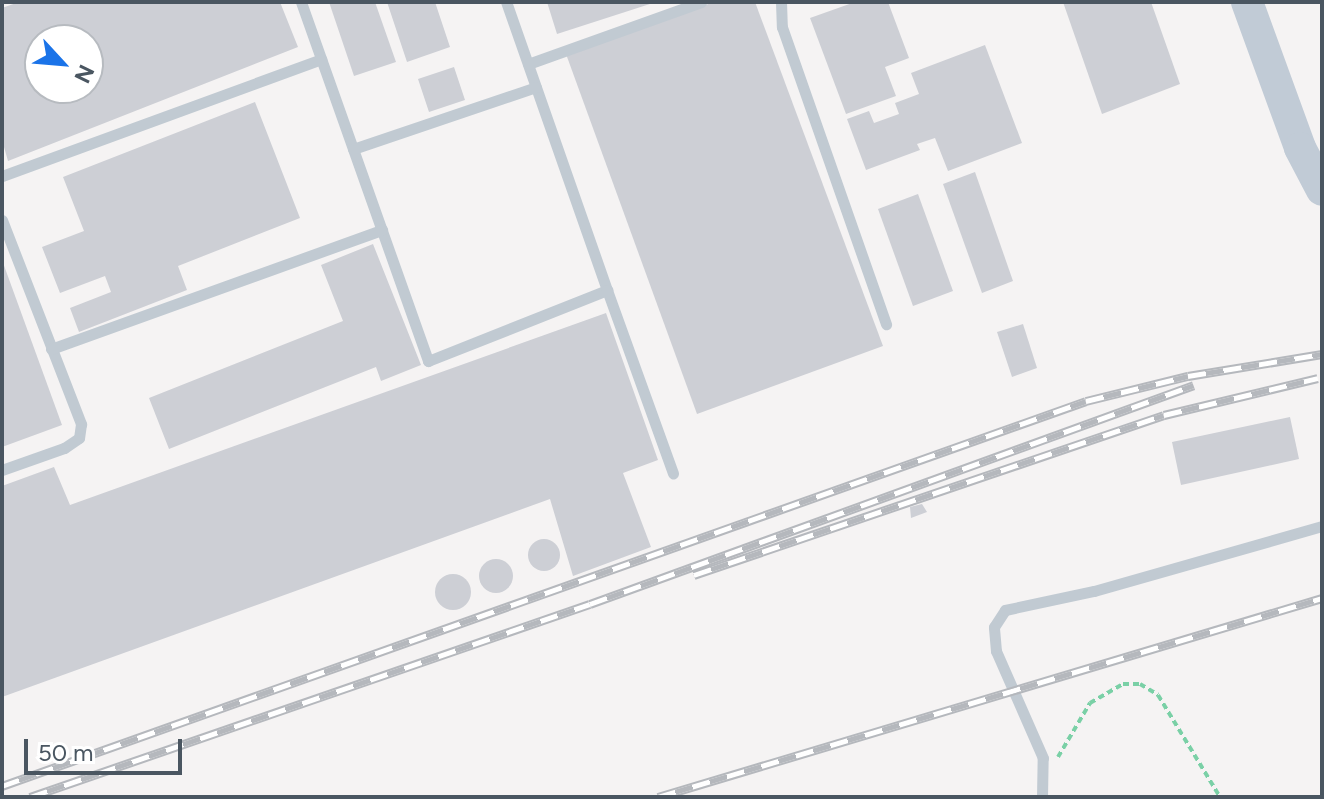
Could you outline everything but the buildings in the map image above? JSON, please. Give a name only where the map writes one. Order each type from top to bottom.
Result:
[{"type":"main road","points":[[1247,2],[1300,148],[1322,190]]},
{"type":"lane","points":[[301,2],[428,361],[607,290]]},
{"type":"lane","points":[[506,2],[673,473]]},
{"type":"lane","points":[[528,64],[701,2]]},
{"type":"lane","points":[[781,2],[782,27],[886,324]]},
{"type":"lane","points":[[2,176],[321,59]]},
{"type":"lane","points":[[353,149],[536,87]]},
{"type":"lane","points":[[2,220],[81,424],[79,438],[2,470]]},
{"type":"lane","points":[[51,349],[382,230]]},
{"type":"lane","points":[[1042,797],[1045,780],[1039,745],[996,651],[994,627],[1005,610],[1094,591],[1322,526]]},
{"type":"path","points":[[1045,780],[1090,703],[1103,693],[1133,683],[1158,695],[1220,797]]},
{"type":"railway","points":[[2,786],[1086,401],[1188,376],[1322,354]]},
{"type":"railway","points":[[694,575],[1164,415],[1318,378]]},
{"type":"railway","points":[[30,797],[590,604],[1194,385]]},
{"type":"railway","points":[[658,797],[1322,598]]}]
